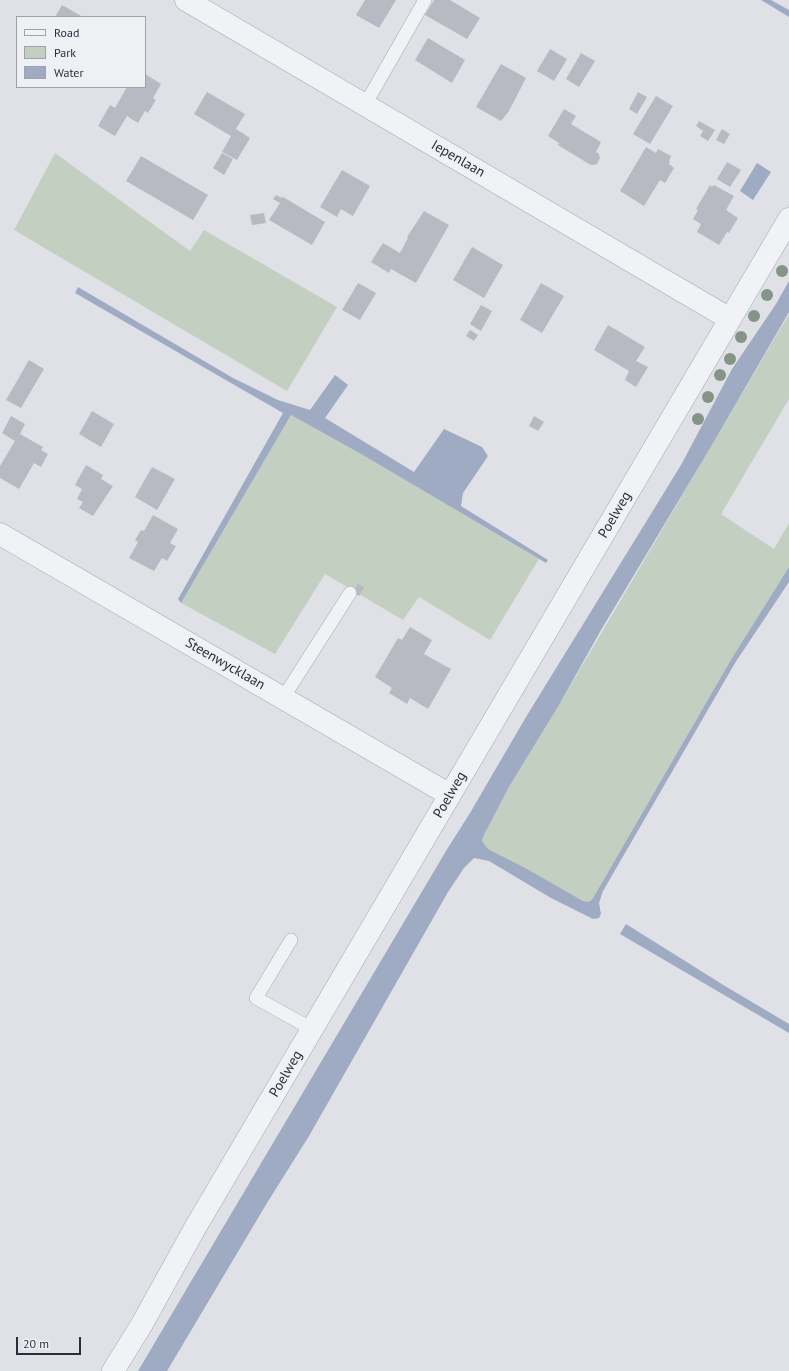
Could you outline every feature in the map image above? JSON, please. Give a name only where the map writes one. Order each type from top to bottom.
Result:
[{"type":"street","name":"Iepenlaan","points":[[186,0],[730,319]]},
{"type":"street","name":"Poelweg","points":[[113,1371],[142,1324],[195,1228],[789,219]]},
{"type":"street","name":"Steenwycklaan","points":[[0,534],[450,795]]},
{"type":"lane","points":[[365,105],[425,0]]},
{"type":"lane","points":[[283,698],[350,594]]},
{"type":"lane","points":[[291,940],[256,998],[312,1029]]},
{"type":"green space","points":[[55,153],[190,251],[204,230],[337,307],[287,391],[14,230]]},
{"type":"green space","points":[[789,314],[789,399],[721,514],[774,549],[789,523],[789,567],[732,658],[593,898],[589,902],[583,901],[488,849],[482,841],[484,835],[509,787],[559,705]]},
{"type":"green space","points":[[291,415],[361,454],[539,559],[490,640],[419,597],[403,620],[325,574],[275,654],[181,603]]},
{"type":"water","points":[[761,0],[771,0],[789,10],[789,17]]},
{"type":"water","points":[[757,163],[771,172],[753,200],[740,191]]},
{"type":"water","points":[[789,281],[789,312],[712,445],[601,630],[559,705],[509,787],[482,841],[488,849],[583,901],[589,902],[593,898],[732,658],[789,567],[789,582],[735,663],[603,891],[599,903],[601,914],[599,918],[593,919],[551,898],[489,861],[474,858],[464,868],[448,892],[309,1136],[267,1203],[167,1371],[138,1371],[526,717],[681,465],[732,369],[776,304]]},
{"type":"water","points":[[78,287],[233,378],[278,400],[310,410],[335,375],[348,385],[325,418],[414,472],[444,429],[482,447],[488,456],[463,493],[461,506],[548,560],[546,563],[361,454],[291,415],[181,603],[178,599],[283,413],[75,293]]},
{"type":"water","points":[[626,924],[789,1024],[789,1033],[620,934]]},
{"type":"building","points":[[365,0],[396,0],[379,28],[356,15]]},
{"type":"building","points":[[434,0],[450,0],[480,18],[467,39],[425,15]]},
{"type":"building","points":[[62,5],[81,16],[56,16]]},
{"type":"building","points":[[428,38],[465,60],[452,83],[415,60]]},
{"type":"building","points":[[550,49],[567,59],[554,81],[537,71]]},
{"type":"building","points":[[581,53],[595,61],[579,87],[566,79]]},
{"type":"building","points":[[501,64],[526,78],[509,111],[501,121],[476,107]]},
{"type":"building","points":[[146,75],[161,84],[153,98],[156,100],[148,113],[145,111],[138,123],[127,116],[115,136],[98,126],[110,105],[115,108],[126,88],[146,88]]},
{"type":"building","points":[[207,92],[245,114],[236,129],[250,138],[237,160],[222,152],[231,136],[194,114]]},
{"type":"building","points":[[638,92],[647,97],[637,114],[629,109]]},
{"type":"building","points":[[656,96],[673,106],[650,144],[633,134]]},
{"type":"building","points":[[564,109],[576,116],[571,124],[601,142],[596,152],[599,154],[600,158],[597,164],[589,164],[558,145],[559,143],[548,136]]},
{"type":"building","points":[[699,121],[715,130],[708,141],[700,136],[703,131],[696,126]]},
{"type":"building","points":[[722,129],[730,134],[724,144],[716,140]]},
{"type":"building","points":[[646,147],[656,153],[658,149],[671,156],[669,164],[674,168],[665,183],[660,180],[644,206],[620,191]]},
{"type":"building","points":[[222,153],[233,159],[224,175],[213,168]]},
{"type":"building","points":[[141,156],[208,195],[193,220],[126,181]]},
{"type":"building","points":[[727,162],[741,170],[730,187],[717,179]]},
{"type":"building","points":[[342,170],[370,186],[353,216],[341,209],[337,217],[320,207]]},
{"type":"building","points":[[710,185],[712,187],[714,185],[734,196],[726,210],[738,218],[729,233],[727,232],[719,245],[697,232],[701,224],[693,219],[698,210],[696,209]]},
{"type":"building","points":[[276,195],[282,198],[283,197],[325,222],[312,245],[269,220],[280,203],[273,199]]},
{"type":"building","points":[[424,211],[449,225],[416,283],[391,269],[389,273],[371,262],[383,243],[400,253],[408,238],[407,237]]},
{"type":"building","points":[[264,213],[266,223],[252,225],[250,215]]},
{"type":"building","points":[[472,247],[503,265],[484,298],[453,280]]},
{"type":"building","points":[[358,283],[376,293],[360,320],[342,310]]},
{"type":"building","points":[[541,283],[564,296],[542,333],[520,320]]},
{"type":"building","points":[[481,305],[492,311],[481,331],[470,324]]},
{"type":"building","points":[[608,325],[645,347],[636,361],[648,367],[636,387],[625,380],[629,371],[594,350]]},
{"type":"building","points":[[470,330],[478,335],[474,341],[466,336]]},
{"type":"building","points":[[29,360],[44,369],[21,408],[6,400]]},
{"type":"building","points":[[92,411],[114,424],[101,447],[79,434]]},
{"type":"building","points":[[11,416],[25,424],[20,434],[43,447],[41,450],[48,454],[41,467],[34,463],[19,489],[0,478],[0,466],[15,441],[2,433]]},
{"type":"building","points":[[534,416],[544,422],[538,431],[529,426]]},
{"type":"building","points":[[86,465],[103,475],[101,479],[113,486],[93,516],[79,508],[83,502],[77,499],[82,489],[75,485]]},
{"type":"building","points":[[152,467],[175,479],[157,510],[135,497]]},
{"type":"building","points":[[153,515],[178,529],[170,543],[176,546],[167,561],[162,558],[154,571],[129,558],[138,542],[135,540],[141,530],[144,531]]},
{"type":"building","points":[[358,584],[364,587],[359,596],[353,592]]},
{"type":"building","points":[[410,627],[432,640],[424,654],[451,669],[428,709],[410,698],[407,704],[389,693],[392,688],[375,677],[398,638],[402,640]]}]
